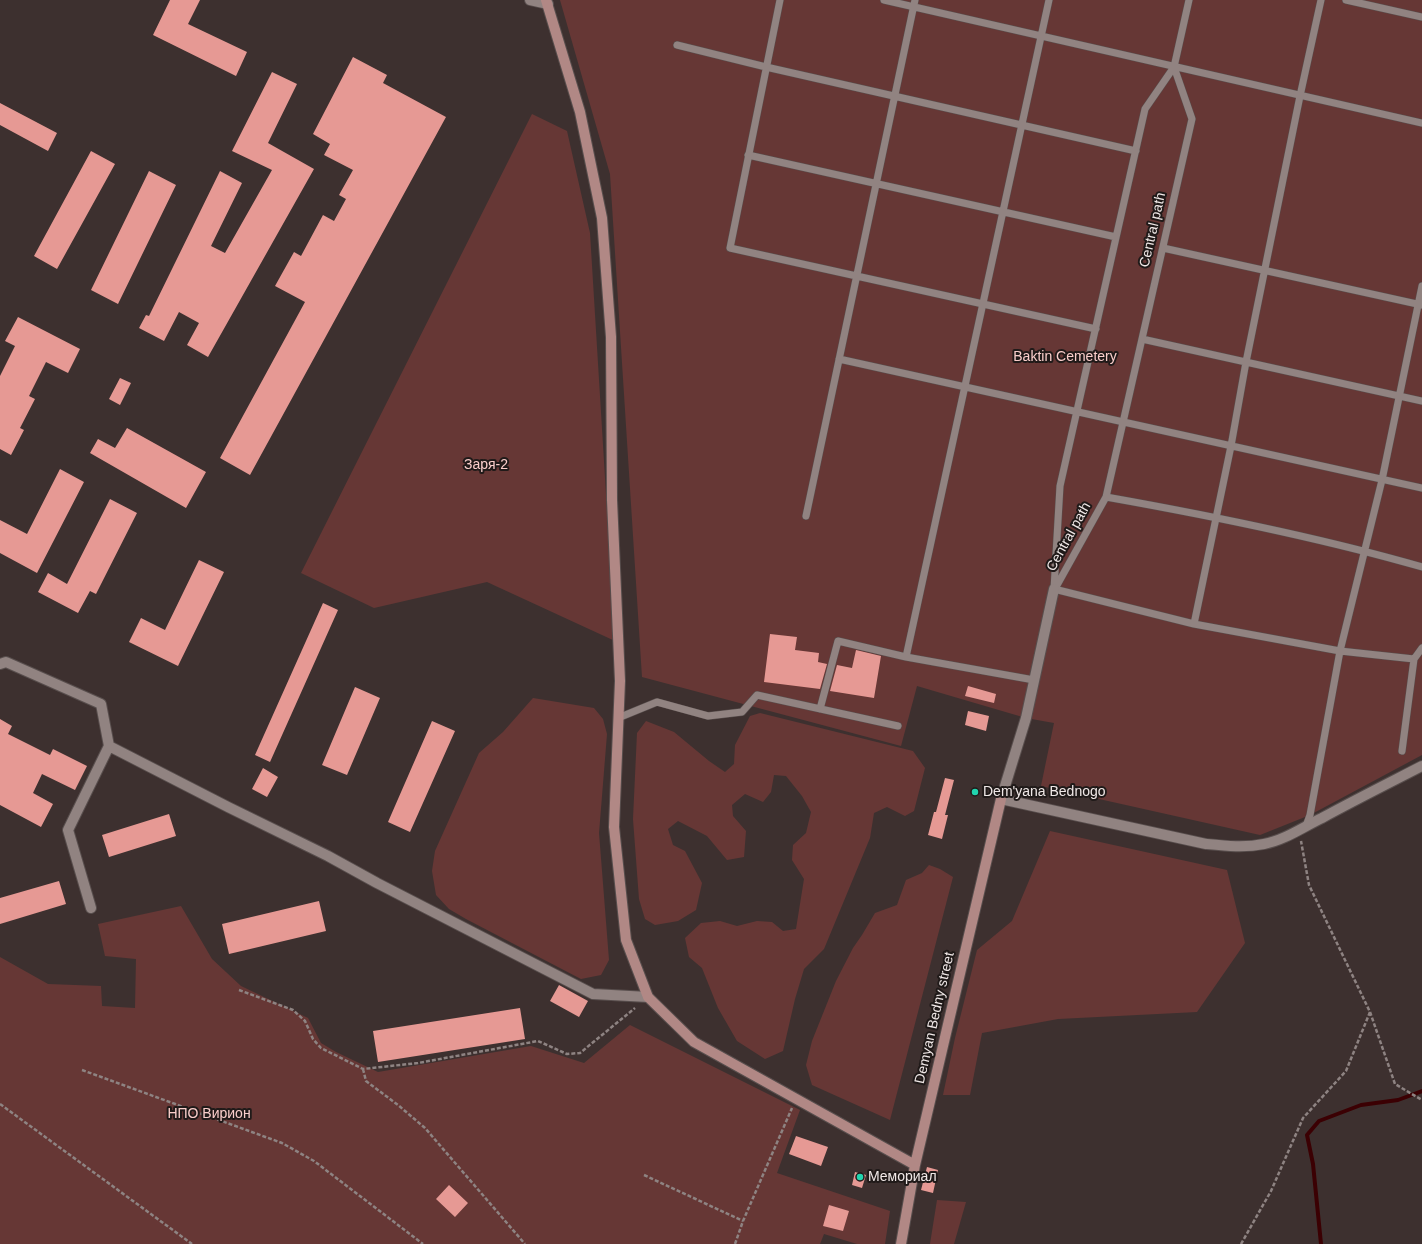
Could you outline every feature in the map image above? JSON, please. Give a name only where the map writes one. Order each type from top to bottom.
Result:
[{"type":"street","points":[[530,0],[547,2],[580,112],[602,218],[611,337],[612,500],[620,681],[614,827],[626,940],[648,997],[694,1042],[915,1165]]},
{"type":"street","points":[[1054,589],[1026,718],[1001,799],[1213,844],[1233,846],[1264,844],[1278,840],[1422,766]]},
{"type":"street","points":[[0,664],[6,662],[101,704],[109,746],[68,830],[91,908]]},
{"type":"street","points":[[109,746],[328,856],[377,883],[593,994],[648,997]]},
{"type":"street","name":"Demyan Bedny street","points":[[901,1244],[915,1165],[1001,799]]},
{"type":"lane","points":[[780,0],[730,248],[1096,329]]},
{"type":"lane","points":[[884,0],[914,3],[1042,36],[1422,123]]},
{"type":"lane","points":[[906,657],[1049,0]]},
{"type":"lane","name":"Central path","points":[[1054,589],[1060,486],[1145,109],[1174,67],[1189,0]]},
{"type":"lane","points":[[1194,624],[1231,446],[1246,362],[1300,96],[1321,0]]},
{"type":"lane","points":[[1346,0],[1422,17]]},
{"type":"lane","points":[[806,516],[914,3]]},
{"type":"lane","points":[[677,45],[766,67],[1136,151]]},
{"type":"lane","name":"Central path","points":[[1054,589],[1106,496],[1192,119],[1174,67]]},
{"type":"lane","points":[[748,155],[1116,237]]},
{"type":"lane","points":[[1163,248],[1420,305]]},
{"type":"lane","points":[[1302,828],[1310,815],[1340,651],[1382,480],[1399,396],[1420,305],[1422,286]]},
{"type":"lane","points":[[1142,339],[1422,401]]},
{"type":"lane","points":[[839,359],[1422,488]]},
{"type":"lane","points":[[1106,496],[1216,516],[1366,550],[1422,566]]},
{"type":"lane","points":[[1054,589],[1194,624],[1340,651],[1414,659]]},
{"type":"lane","points":[[820,709],[838,641],[906,657],[1034,680]]},
{"type":"lane","points":[[1402,750],[1414,659],[1422,648]]},
{"type":"lane","points":[[618,718],[657,702],[708,716],[742,712],[757,695],[898,726]]},
{"type":"path","points":[[1302,828],[1309,885],[1370,1012],[1395,1084],[1422,1100]]},
{"type":"path","points":[[239,990],[293,1010],[305,1022],[313,1039],[321,1048],[363,1069],[418,1063],[538,1041],[567,1054],[580,1053],[648,997]]},
{"type":"path","points":[[1242,1244],[1271,1191],[1302,1118],[1346,1071],[1370,1012]]},
{"type":"path","points":[[363,1069],[366,1081],[425,1128],[525,1244]]},
{"type":"path","points":[[82,1070],[282,1143],[314,1161],[423,1244]]},
{"type":"path","points":[[735,1244],[743,1221],[796,1099]]},
{"type":"path","points":[[0,1104],[192,1244]]},
{"type":"path","points":[[644,1175],[743,1221]]},
{"type":"green space","name":"Baktin Cemetery","points":[[560,0],[1422,0],[1422,755],[1310,815],[1260,835],[1041,786],[1054,723],[1026,718],[917,686],[901,746],[642,677],[610,174]]},
{"type":"green space","name":"Заря-2","points":[[532,114],[567,131],[590,233],[615,641],[487,582],[374,608],[301,573]]},
{"type":"green space","points":[[533,698],[594,708],[603,719],[607,734],[599,833],[609,960],[601,975],[581,979],[466,919],[449,909],[436,895],[432,871],[435,851],[479,753],[503,732]]},
{"type":"green space","points":[[760,713],[913,751],[925,768],[914,811],[905,816],[887,807],[874,813],[870,838],[824,949],[804,969],[795,999],[783,1051],[765,1059],[737,1041],[718,1008],[702,968],[689,957],[685,938],[701,923],[720,921],[737,926],[757,921],[772,922],[783,931],[796,929],[804,879],[792,860],[793,845],[806,833],[811,812],[802,796],[786,776],[774,775],[771,792],[763,802],[745,794],[732,805],[733,816],[746,831],[744,857],[727,860],[707,836],[678,821],[668,829],[673,845],[685,851],[702,883],[696,910],[678,921],[655,925],[645,919],[639,899],[633,819],[637,733],[646,721],[674,732],[709,761],[725,772],[734,764],[735,745],[750,716]]},
{"type":"green space","points":[[1050,831],[1227,870],[1245,943],[1197,1012],[1058,1019],[982,1033],[970,1095],[943,1095],[955,1038],[977,950],[1012,921]]},
{"type":"green space","points":[[929,865],[940,869],[953,877],[890,1120],[812,1085],[806,1065],[812,1041],[836,981],[853,948],[875,913],[897,905],[906,880],[922,873]]},
{"type":"green space","name":"НПО Вирион","points":[[181,906],[212,959],[241,986],[308,1018],[321,1043],[336,1052],[378,1072],[531,1046],[584,1063],[630,1025],[800,1110],[777,1173],[890,1211],[885,1244],[857,1244],[824,1234],[820,1244],[0,1244],[0,957],[48,984],[101,986],[102,1006],[135,1008],[136,959],[105,956],[98,924]]},
{"type":"green space","points":[[937,1200],[966,1202],[954,1244],[930,1244]]},
{"type":"building","points":[[170,0],[200,0],[188,24],[247,52],[236,76],[153,35]]},
{"type":"building","points":[[353,57],[387,75],[383,83],[446,117],[250,475],[220,458],[305,302],[275,286],[294,252],[301,256],[323,215],[334,221],[346,199],[339,195],[353,170],[324,155],[330,144],[313,134]]},
{"type":"building","points":[[272,72],[297,84],[268,143],[314,169],[208,357],[187,345],[199,323],[179,312],[164,341],[139,328],[146,315],[149,316],[220,171],[242,183],[211,246],[225,253],[272,170],[232,151]]},
{"type":"building","points":[[0,103],[57,133],[48,151],[0,125]]},
{"type":"building","points":[[91,151],[115,164],[57,269],[34,256]]},
{"type":"building","points":[[149,171],[176,185],[118,304],[91,290]]},
{"type":"building","points":[[18,317],[80,349],[68,373],[46,362],[29,396],[35,399],[20,428],[24,430],[11,455],[0,449],[0,376],[15,346],[5,341]]},
{"type":"building","points":[[120,378],[131,383],[120,405],[109,399]]},
{"type":"building","points":[[127,428],[206,472],[186,508],[90,453],[98,439],[115,448]]},
{"type":"building","points":[[60,469],[84,482],[37,573],[0,553],[0,520],[27,534]]},
{"type":"building","points":[[110,499],[137,513],[96,594],[90,591],[78,613],[38,592],[48,573],[67,584]]},
{"type":"building","points":[[199,560],[224,572],[178,666],[129,642],[141,618],[165,630]]},
{"type":"building","points":[[323,603],[338,610],[270,762],[255,755]]},
{"type":"building","points":[[770,634],[797,637],[795,650],[819,653],[818,662],[827,664],[820,689],[764,682]]},
{"type":"building","points":[[856,650],[881,656],[874,698],[830,691],[837,665],[852,668]]},
{"type":"building","points":[[968,686],[996,694],[994,703],[965,696]]},
{"type":"building","points":[[355,687],[380,698],[347,775],[322,765]]},
{"type":"building","points":[[968,711],[989,716],[986,731],[965,725]]},
{"type":"building","points":[[0,719],[12,726],[8,734],[50,755],[53,749],[87,766],[75,790],[42,774],[33,793],[53,804],[41,827],[0,805]]},
{"type":"building","points":[[432,721],[455,731],[410,832],[388,822]]},
{"type":"building","points":[[263,768],[278,777],[267,797],[252,789]]},
{"type":"building","points":[[945,778],[954,780],[945,815],[948,815],[942,839],[928,835]]},
{"type":"building","points":[[169,814],[176,836],[109,857],[102,835]]},
{"type":"building","points":[[59,881],[66,904],[0,924],[0,898]]},
{"type":"building","points":[[319,901],[326,931],[229,954],[222,924]]},
{"type":"building","points":[[559,985],[588,1001],[579,1017],[550,1001]]},
{"type":"building","points":[[520,1008],[525,1039],[378,1062],[373,1031]]},
{"type":"building","points":[[796,1136],[828,1147],[821,1166],[789,1154]]},
{"type":"building","points":[[927,1167],[938,1170],[933,1193],[921,1190]]},
{"type":"building","points":[[855,1172],[866,1175],[862,1188],[852,1185]]},
{"type":"building","points":[[449,1185],[468,1203],[455,1217],[436,1199]]},
{"type":"building","points":[[829,1205],[849,1211],[843,1231],[823,1226]]},
{"type":"waterway","points":[[1321,1244],[1313,1164],[1307,1135],[1319,1121],[1361,1105],[1398,1100],[1422,1091]]},
{"type":"place","name":"Dem'yana Bednogo","points":[[975,792]]},
{"type":"place","name":"Мемориал","points":[[860,1177]]}]
